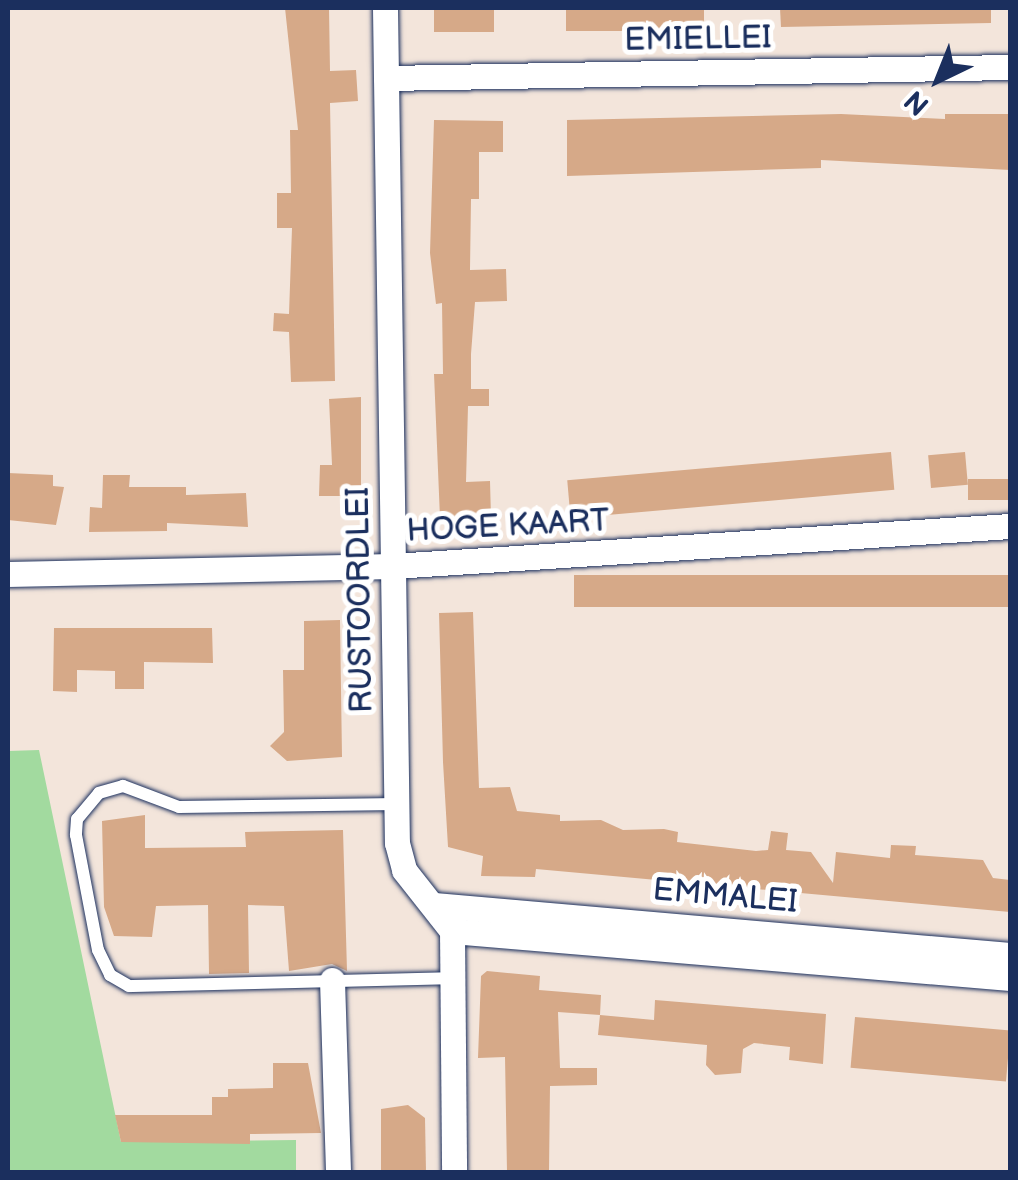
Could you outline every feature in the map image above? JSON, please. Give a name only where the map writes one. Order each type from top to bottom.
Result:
[{"type":"street","name":"RUSTOORDLEI","points":[[385,8],[397,804],[404,870],[452,931]]},
{"type":"street","name":"EMIELLEI","points":[[386,78],[1010,67]]},
{"type":"street","name":"HOGE KAART","points":[[8,574],[394,566],[1010,526]]},
{"type":"street","name":"EMMALEI","points":[[434,906],[1010,955]]},
{"type":"street","name":"EMMALEI","points":[[452,931],[1010,978]]},
{"type":"street","points":[[452,931],[454,1172]]},
{"type":"street","points":[[332,980],[338,1172]]},
{"type":"lane","points":[[397,804],[167,806],[123,786],[98,793],[78,819],[98,950],[118,982],[452,978]]},
{"type":"green space","points":[[39,750],[121,1142],[296,1140],[296,1172],[8,1172],[8,751]]},
{"type":"building","points":[[285,8],[329,8],[330,71],[356,70],[358,101],[330,103],[335,381],[291,382],[289,332],[273,331],[274,313],[289,314],[292,228],[277,228],[277,193],[291,193],[290,130],[298,130]]},
{"type":"building","points":[[434,8],[494,8],[494,32],[434,32]]},
{"type":"building","points":[[566,8],[704,8],[704,31],[566,31]]},
{"type":"building","points":[[780,8],[991,8],[991,23],[781,27]]},
{"type":"building","points":[[841,114],[945,119],[945,114],[1010,114],[1010,170],[821,160],[821,168],[567,176],[567,120]]},
{"type":"building","points":[[434,120],[503,121],[503,152],[479,152],[479,199],[471,199],[470,270],[506,269],[507,301],[475,302],[471,354],[471,389],[489,389],[489,406],[468,406],[466,482],[490,481],[491,517],[440,518],[434,374],[443,374],[442,303],[436,304],[430,253]]},
{"type":"building","points":[[361,397],[361,496],[319,496],[320,465],[332,465],[329,399]]},
{"type":"building","points":[[891,452],[894,490],[571,518],[567,480]]},
{"type":"building","points":[[965,452],[968,485],[931,488],[928,455]]},
{"type":"building","points":[[8,473],[53,475],[53,486],[64,487],[56,525],[8,520]]},
{"type":"building","points":[[103,475],[130,475],[129,487],[186,487],[186,495],[246,493],[248,527],[167,523],[167,531],[89,532],[90,507],[102,508]]},
{"type":"building","points":[[968,479],[1010,479],[1010,500],[968,500]]},
{"type":"building","points":[[574,575],[1010,575],[1010,607],[574,607]]},
{"type":"building","points":[[473,612],[479,788],[510,787],[517,811],[560,815],[560,821],[601,820],[623,830],[664,829],[678,832],[677,842],[756,851],[768,850],[771,831],[788,833],[786,850],[811,852],[833,883],[836,852],[890,858],[891,845],[916,846],[915,855],[983,860],[993,878],[1010,880],[1010,912],[536,869],[535,877],[481,876],[483,856],[448,847],[443,762],[439,613]]},
{"type":"building","points":[[340,620],[342,757],[287,761],[270,746],[284,732],[283,670],[304,670],[304,621]]},
{"type":"building","points":[[54,628],[212,628],[213,663],[144,662],[144,689],[115,689],[115,671],[77,670],[77,692],[53,691]]},
{"type":"building","points":[[145,815],[145,848],[246,847],[245,832],[343,830],[347,971],[332,964],[289,971],[284,906],[248,905],[249,973],[209,974],[208,905],[156,906],[152,937],[114,936],[104,907],[102,821]]},
{"type":"building","points":[[487,971],[540,976],[539,990],[601,995],[600,1015],[558,1012],[560,1068],[597,1068],[597,1085],[550,1086],[549,1172],[507,1172],[505,1057],[478,1058],[481,976]]},
{"type":"building","points":[[655,1000],[826,1014],[823,1064],[789,1060],[790,1047],[754,1043],[743,1049],[741,1073],[715,1075],[706,1065],[707,1045],[598,1035],[600,1015],[654,1020]]},
{"type":"building","points":[[855,1017],[1010,1031],[1006,1081],[851,1068]]},
{"type":"building","points":[[273,1063],[308,1063],[321,1133],[250,1134],[250,1144],[121,1142],[115,1115],[212,1115],[212,1097],[228,1097],[228,1089],[273,1088]]},
{"type":"building","points":[[408,1105],[425,1118],[426,1172],[381,1172],[381,1109]]}]
